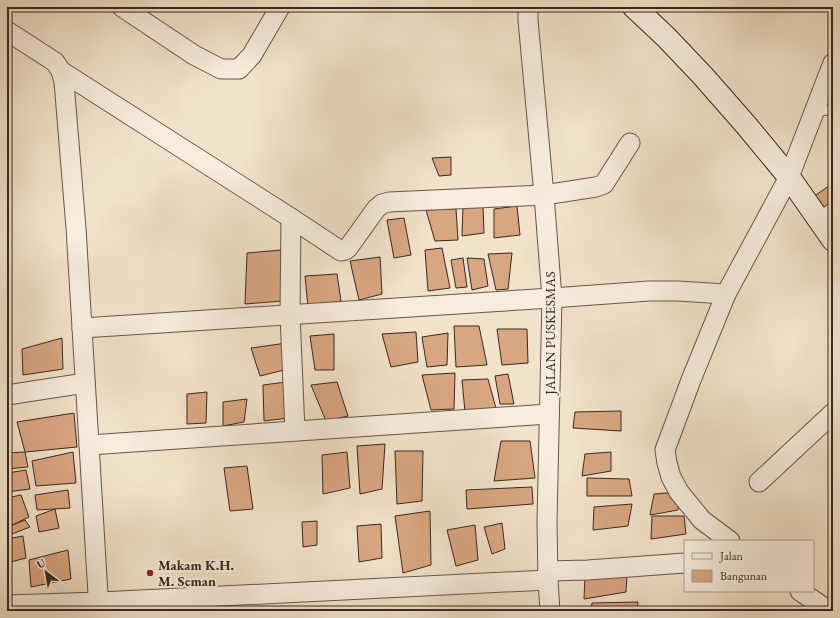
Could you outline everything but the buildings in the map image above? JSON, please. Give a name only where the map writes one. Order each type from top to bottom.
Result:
[{"type":"street","points":[[122,7],[194,55],[221,69],[239,69],[252,55],[280,7]]},
{"type":"street","name":"JALAN PUSKESMAS","points":[[528,7],[552,298],[547,522],[550,611]]},
{"type":"street","points":[[634,7],[666,37],[703,76],[746,125],[788,177],[827,217],[833,240]]},
{"type":"street","points":[[7,32],[55,62],[61,72],[64,82],[76,228],[99,607]]},
{"type":"street","points":[[721,538],[702,520],[678,492],[671,477],[665,450],[691,380],[726,294],[788,177],[833,62]]},
{"type":"street","points":[[61,72],[291,218],[340,251],[348,248],[376,209],[382,204],[389,202],[544,195],[596,187],[604,184],[630,143]]},
{"type":"street","points":[[291,218],[290,315],[295,431]]},
{"type":"street","points":[[82,328],[649,291],[726,294]]},
{"type":"street","points":[[7,395],[85,383]]},
{"type":"street","points":[[760,482],[833,413]]},
{"type":"street","points":[[89,445],[549,414]]},
{"type":"street","points":[[7,605],[99,607],[548,576],[588,570],[684,563]]},
{"type":"street","points":[[801,592],[829,611]]},
{"type":"lane","points":[[814,111],[833,110]]},
{"type":"place","name":"Makam K.H. M. Seman","points":[[150,573]]}]
